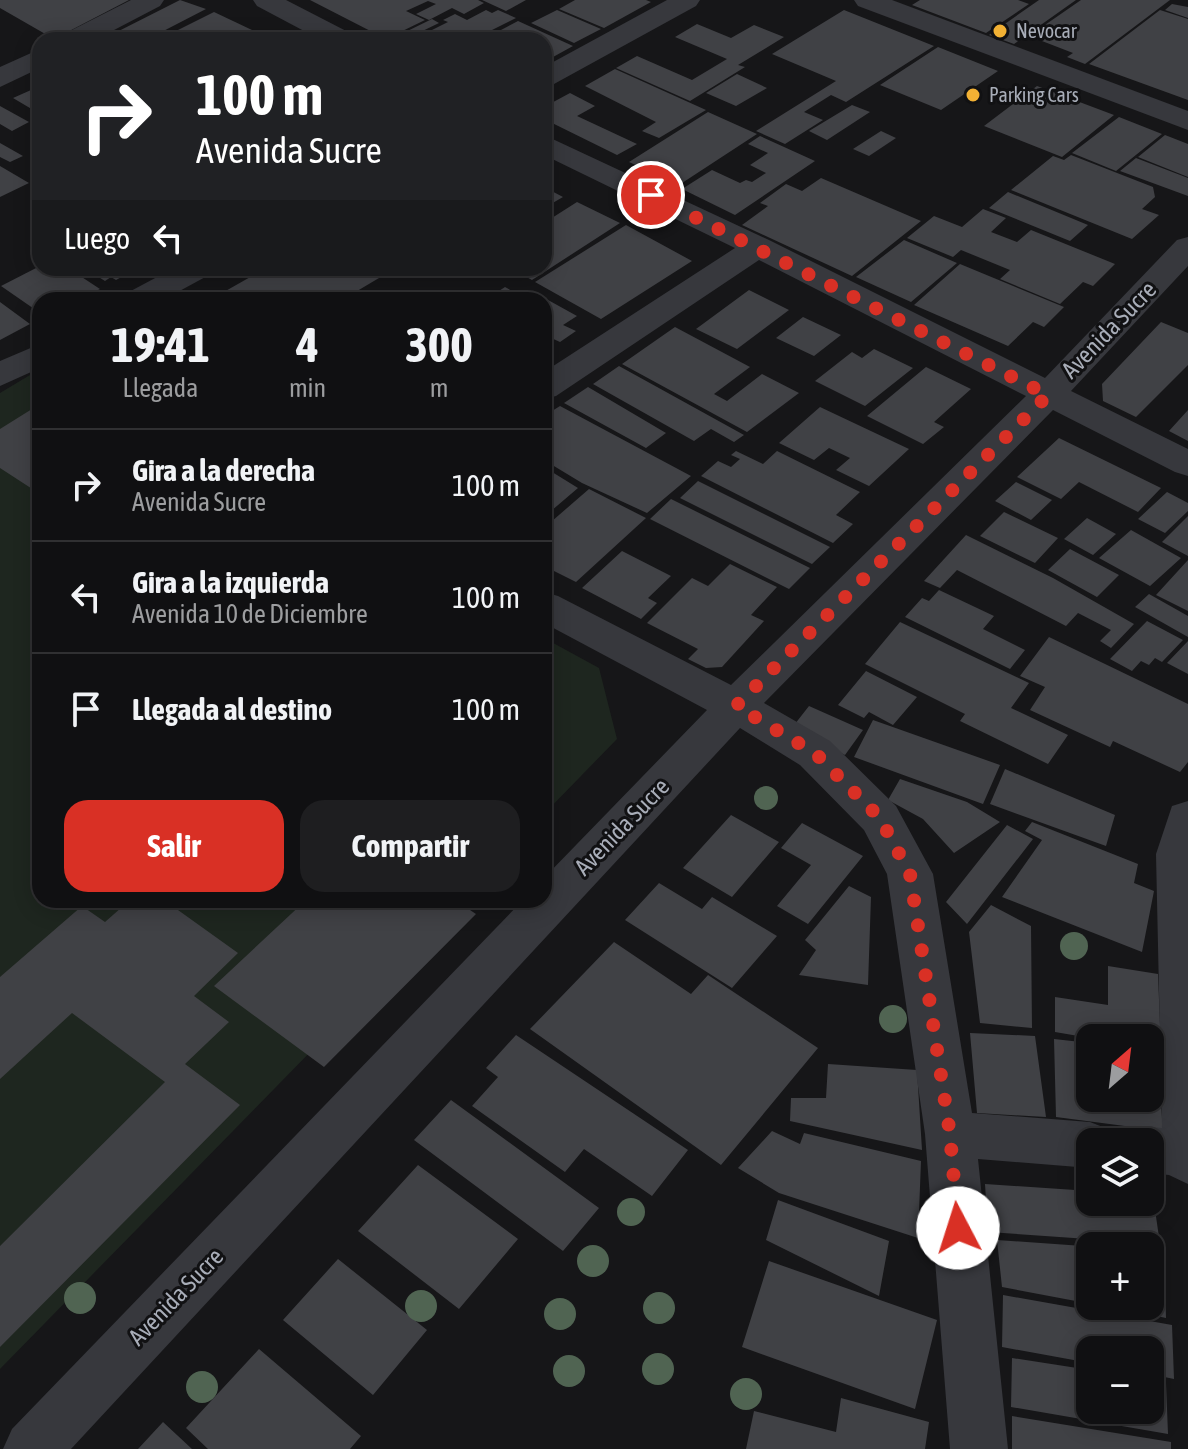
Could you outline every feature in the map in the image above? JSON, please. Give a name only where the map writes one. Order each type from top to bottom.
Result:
[{"type":"street","points":[[89,32],[151,0]]},
{"type":"street","points":[[266,0],[327,32]]},
{"type":"street","points":[[552,74],[687,0]]},
{"type":"street","points":[[867,0],[1188,121]]},
{"type":"street","points":[[0,78],[32,61]]},
{"type":"street","points":[[552,148],[758,247],[1188,464]]},
{"type":"street","points":[[552,383],[758,247]]},
{"type":"street","name":"Avenida Sucre","points":[[552,900],[736,706],[1182,263]]},
{"type":"street","points":[[154,292],[183,276]]},
{"type":"street","points":[[0,375],[32,358]]},
{"type":"street","points":[[552,610],[736,706],[815,753],[880,818],[910,874],[950,1134],[979,1449]]},
{"type":"street","points":[[1188,818],[1178,854],[1188,1160]]},
{"type":"street","name":"Avenida Sucre","points":[[32,1449],[545,908]]},
{"type":"street","points":[[950,1134],[1076,1144]]},
{"type":"street","points":[[1164,1151],[1188,1153]]},
{"type":"shaded area","points":[[32,374],[32,908],[451,908],[0,1369],[0,393]]},
{"type":"shaded area","points":[[552,642],[599,668],[617,739],[552,806]]},
{"type":"building","points":[[0,0],[129,0],[67,32],[42,32],[0,8]]},
{"type":"building","points":[[180,0],[206,9],[161,32],[117,32]]},
{"type":"building","points":[[310,0],[478,0],[484,3],[464,14],[452,8],[429,20],[416,14],[436,4],[428,1],[406,11],[425,20],[400,32],[372,32]]},
{"type":"building","points":[[482,0],[526,0],[506,11]]},
{"type":"building","points":[[575,0],[651,2],[604,28],[559,9]]},
{"type":"building","points":[[920,0],[1018,0],[1029,4],[986,33],[912,5]]},
{"type":"building","points":[[1039,0],[1076,0],[1014,44],[989,35]]},
{"type":"building","points":[[1081,0],[1170,0],[1085,64],[1067,57],[1073,53],[1029,36]]},
{"type":"building","points":[[1172,4],[1188,7],[1188,18],[1165,10]]},
{"type":"building","points":[[486,10],[492,13],[498,10],[516,18],[488,32],[428,32],[448,22],[443,20],[455,14],[467,20]]},
{"type":"building","points":[[557,10],[601,29],[574,43],[531,23]]},
{"type":"building","points":[[844,10],[934,46],[846,102],[831,95],[804,112],[823,120],[785,144],[756,131],[836,81],[772,54]]},
{"type":"building","points":[[1160,10],[1188,19],[1188,100],[1089,64]]},
{"type":"building","points":[[214,12],[252,30],[248,32],[176,31]]},
{"type":"building","points":[[432,19],[439,23],[420,32],[405,32]]},
{"type":"building","points":[[518,21],[542,32],[497,32]]},
{"type":"building","points":[[697,24],[731,38],[754,25],[784,37],[738,65],[745,67],[690,101],[616,68],[637,56],[692,80],[727,59],[675,37]]},
{"type":"building","points":[[552,36],[573,46],[552,58]]},
{"type":"building","points":[[938,47],[998,71],[941,110],[880,85]]},
{"type":"building","points":[[615,69],[706,110],[659,138],[642,131],[656,122],[585,86]]},
{"type":"building","points":[[737,74],[767,88],[736,106],[706,93]]},
{"type":"building","points":[[1037,86],[1114,115],[1062,157],[984,126]]},
{"type":"building","points":[[32,90],[32,109],[13,98]]},
{"type":"building","points":[[570,93],[595,106],[577,116],[637,144],[617,155],[552,123],[552,103]]},
{"type":"building","points":[[852,105],[870,112],[827,140],[809,131]]},
{"type":"building","points":[[0,106],[29,122],[12,131],[0,124]]},
{"type":"building","points":[[708,112],[757,134],[679,185],[629,162]]},
{"type":"building","points":[[1119,117],[1162,134],[1116,171],[1072,153]]},
{"type":"building","points":[[881,131],[896,138],[869,156],[853,149]]},
{"type":"building","points":[[1165,135],[1188,144],[1188,177],[1138,157]]},
{"type":"building","points":[[760,136],[815,161],[735,215],[682,189],[712,170],[740,183],[746,180],[752,182],[766,173],[750,165],[768,153],[748,144]]},
{"type":"building","points":[[0,143],[23,156],[10,162],[0,157]]},
{"type":"building","points":[[1071,155],[1153,187],[1155,197],[1142,209],[1159,215],[1132,239],[1011,190],[1053,156],[1064,160]]},
{"type":"building","points":[[1136,158],[1188,178],[1188,196],[1120,171]]},
{"type":"building","points":[[0,166],[29,183],[0,197]]},
{"type":"building","points":[[821,178],[921,221],[852,276],[742,225],[768,206],[760,203],[786,184],[802,191]]},
{"type":"building","points":[[552,191],[563,197],[552,203]]},
{"type":"building","points":[[1008,192],[1088,225],[1070,241],[989,208]]},
{"type":"building","points":[[577,202],[620,223],[552,267],[552,218]]},
{"type":"building","points":[[983,209],[1006,218],[991,232],[1017,242],[1031,230],[1115,264],[1093,286],[1083,282],[1060,304],[1000,279],[1010,270],[961,250],[953,257],[907,238],[934,216],[962,227]]},
{"type":"building","points":[[626,225],[692,261],[601,319],[535,282],[545,276],[552,276],[552,271]]},
{"type":"building","points":[[904,240],[957,263],[911,302],[856,277]]},
{"type":"building","points":[[960,264],[1064,307],[1044,327],[1033,322],[1008,346],[914,305]]},
{"type":"building","points":[[32,270],[32,276],[80,276],[100,289],[94,292],[32,292],[32,307],[1,286]]},
{"type":"building","points":[[97,276],[123,276],[116,280],[111,277],[105,281]]},
{"type":"building","points":[[252,276],[379,278],[355,292],[224,292]]},
{"type":"building","points":[[505,287],[514,292],[497,292]]},
{"type":"building","points":[[749,290],[789,310],[737,349],[696,329]]},
{"type":"building","points":[[0,302],[30,324],[0,340]]},
{"type":"building","points":[[552,302],[577,316],[563,325],[576,331],[560,342],[552,338]]},
{"type":"building","points":[[803,317],[841,335],[814,356],[776,338]]},
{"type":"building","points":[[1161,322],[1188,333],[1188,365],[1136,417],[1103,401],[1102,384]]},
{"type":"building","points":[[675,327],[750,367],[714,394],[727,401],[762,374],[799,393],[747,432],[622,364]]},
{"type":"building","points":[[874,349],[913,368],[865,406],[815,381],[852,352],[862,358]]},
{"type":"building","points":[[619,366],[744,435],[734,442],[711,429],[694,441],[593,384]]},
{"type":"building","points":[[926,367],[971,389],[934,422],[944,427],[923,444],[867,416]]},
{"type":"building","points":[[588,387],[666,433],[646,448],[564,403]]},
{"type":"building","points":[[560,406],[691,476],[647,513],[582,483],[552,465],[552,411]]},
{"type":"building","points":[[820,407],[909,449],[869,486],[836,470],[850,458],[829,448],[814,460],[779,443]]},
{"type":"building","points":[[32,409],[32,489],[0,468],[0,429]]},
{"type":"building","points":[[1188,410],[1188,441],[1169,431]]},
{"type":"building","points":[[1059,438],[1161,488],[1138,512],[1079,482],[1061,499],[1017,477]]},
{"type":"building","points":[[736,451],[763,464],[777,451],[860,492],[836,515],[853,524],[833,543],[701,476],[718,461],[731,467],[740,459],[731,455]]},
{"type":"building","points":[[552,472],[578,488],[552,510]]},
{"type":"building","points":[[698,481],[830,547],[812,564],[680,498]]},
{"type":"building","points":[[1016,482],[1052,500],[1031,520],[995,501]]},
{"type":"building","points":[[589,489],[646,518],[576,582],[552,570],[552,521]]},
{"type":"building","points":[[1167,492],[1188,503],[1188,511],[1165,533],[1138,519]]},
{"type":"building","points":[[671,499],[810,568],[789,589],[650,519]]},
{"type":"building","points":[[1004,512],[1058,538],[1035,563],[980,536]]},
{"type":"building","points":[[1188,516],[1188,556],[1162,542]]},
{"type":"building","points":[[1087,518],[1116,534],[1093,555],[1064,539]]},
{"type":"building","points":[[1131,530],[1181,558],[1150,586],[1099,558]]},
{"type":"building","points":[[966,535],[1053,578],[1134,624],[1111,648],[1100,641],[1111,630],[1078,613],[1066,626],[957,570],[940,588],[924,581]]},
{"type":"building","points":[[1070,549],[1119,575],[1097,597],[1048,570]]},
{"type":"building","points":[[622,551],[671,576],[648,598],[657,603],[641,619],[582,588]]},
{"type":"building","points":[[1188,560],[1188,611],[1156,595]]},
{"type":"building","points":[[730,564],[777,587],[751,615],[764,621],[722,667],[706,668],[688,659],[698,649],[647,623],[692,578],[708,586]]},
{"type":"building","points":[[939,590],[994,616],[983,629],[1025,650],[1010,669],[905,617],[922,598],[929,601]]},
{"type":"building","points":[[1149,594],[1188,616],[1188,637],[1135,607]]},
{"type":"building","points":[[1147,621],[1183,640],[1162,662],[1155,658],[1149,665],[1141,661],[1132,671],[1110,659]]},
{"type":"building","points":[[900,622],[1029,683],[1011,708],[1068,735],[1048,764],[960,721],[965,714],[865,664]]},
{"type":"building","points":[[1049,637],[1188,704],[1188,762],[1180,772],[1113,741],[1110,747],[1030,710],[1045,687],[1020,676]]},
{"type":"building","points":[[1188,641],[1188,674],[1167,663]]},
{"type":"building","points":[[866,671],[917,697],[893,725],[869,712],[864,718],[838,705]]},
{"type":"building","points":[[809,706],[863,730],[845,755],[791,729]]},
{"type":"building","points":[[873,720],[1000,765],[983,804],[854,757]]},
{"type":"building","points":[[1005,769],[1115,815],[1106,846],[990,804]]},
{"type":"building","points":[[900,779],[967,802],[1000,822],[954,853],[923,819],[888,800]]},
{"type":"building","points":[[731,815],[779,842],[732,897],[683,868]]},
{"type":"building","points":[[1032,822],[1138,864],[1134,883],[1154,891],[1142,952],[1002,897],[1042,840],[1025,831]]},
{"type":"building","points":[[802,823],[863,856],[808,924],[777,906],[811,865],[781,848]]},
{"type":"building","points":[[1007,825],[1033,839],[967,924],[946,902]]},
{"type":"building","points":[[659,883],[702,909],[712,897],[777,936],[732,988],[625,920]]},
{"type":"building","points":[[849,886],[871,897],[868,985],[799,975],[816,950],[805,940]]},
{"type":"building","points":[[991,905],[1031,926],[1032,1028],[980,1023],[969,932]]},
{"type":"building","points":[[80,908],[85,908],[105,922],[121,908],[175,908],[238,953],[194,996],[229,1022],[185,1064],[240,1105],[0,1347],[0,1246],[165,1082],[72,1013],[0,1079],[0,977]]},
{"type":"building","points":[[297,908],[467,908],[476,914],[324,1067],[214,986]]},
{"type":"building","points":[[614,942],[691,994],[708,975],[818,1048],[721,1165],[530,1029]]},
{"type":"building","points":[[1108,966],[1158,974],[1160,1024],[1076,1024],[1076,1036],[1055,1032],[1055,997],[1108,1005]]},
{"type":"building","points":[[970,1033],[1035,1036],[1046,1117],[977,1113]]},
{"type":"building","points":[[516,1035],[688,1150],[652,1196],[584,1149],[565,1172],[472,1106],[498,1077],[486,1068]]},
{"type":"building","points":[[1054,1039],[1076,1041],[1076,1112],[1162,1112],[1163,1128],[1140,1128],[1056,1117]]},
{"type":"building","points":[[828,1064],[917,1070],[922,1150],[790,1121],[791,1098],[826,1098]]},
{"type":"building","points":[[451,1100],[599,1208],[563,1251],[414,1140]]},
{"type":"building","points":[[772,1131],[800,1144],[804,1133],[921,1161],[918,1238],[779,1193],[738,1168]]},
{"type":"building","points":[[418,1165],[518,1239],[459,1309],[358,1231]]},
{"type":"building","points":[[985,1184],[1076,1190],[1076,1216],[1156,1216],[1158,1232],[1076,1232],[1076,1238],[988,1232]]},
{"type":"building","points":[[778,1200],[889,1241],[879,1296],[766,1240]]},
{"type":"building","points":[[997,1240],[1076,1246],[1076,1301],[1002,1287]]},
{"type":"building","points":[[1164,1254],[1166,1318],[1164,1318]]},
{"type":"building","points":[[338,1259],[427,1330],[373,1395],[283,1320]]},
{"type":"building","points":[[769,1261],[937,1320],[915,1409],[742,1347]]},
{"type":"building","points":[[1003,1295],[1076,1308],[1076,1320],[1144,1320],[1172,1325],[1174,1379],[1164,1377],[1164,1336],[1076,1336],[1076,1360],[1002,1347]]},
{"type":"building","points":[[259,1349],[361,1436],[350,1449],[208,1449],[186,1428]]},
{"type":"building","points":[[1012,1358],[1076,1368],[1076,1418],[1011,1407]]},
{"type":"building","points":[[1164,1383],[1168,1434],[1110,1424],[1164,1424]]},
{"type":"building","points":[[841,1398],[929,1422],[925,1449],[746,1449],[754,1411],[836,1432]]},
{"type":"building","points":[[1012,1416],[1171,1442],[1171,1449],[1012,1449]]},
{"type":"building","points":[[163,1422],[192,1449],[138,1449]]},
{"type":"place","name":"Nevocar","points":[[1000,31]]},
{"type":"place","name":"Parking Cars","points":[[973,95]]},
{"type":"route","points":[[651,195],[1048,395],[736,706],[815,753],[880,818],[910,874],[950,1134],[958,1228]]}]
